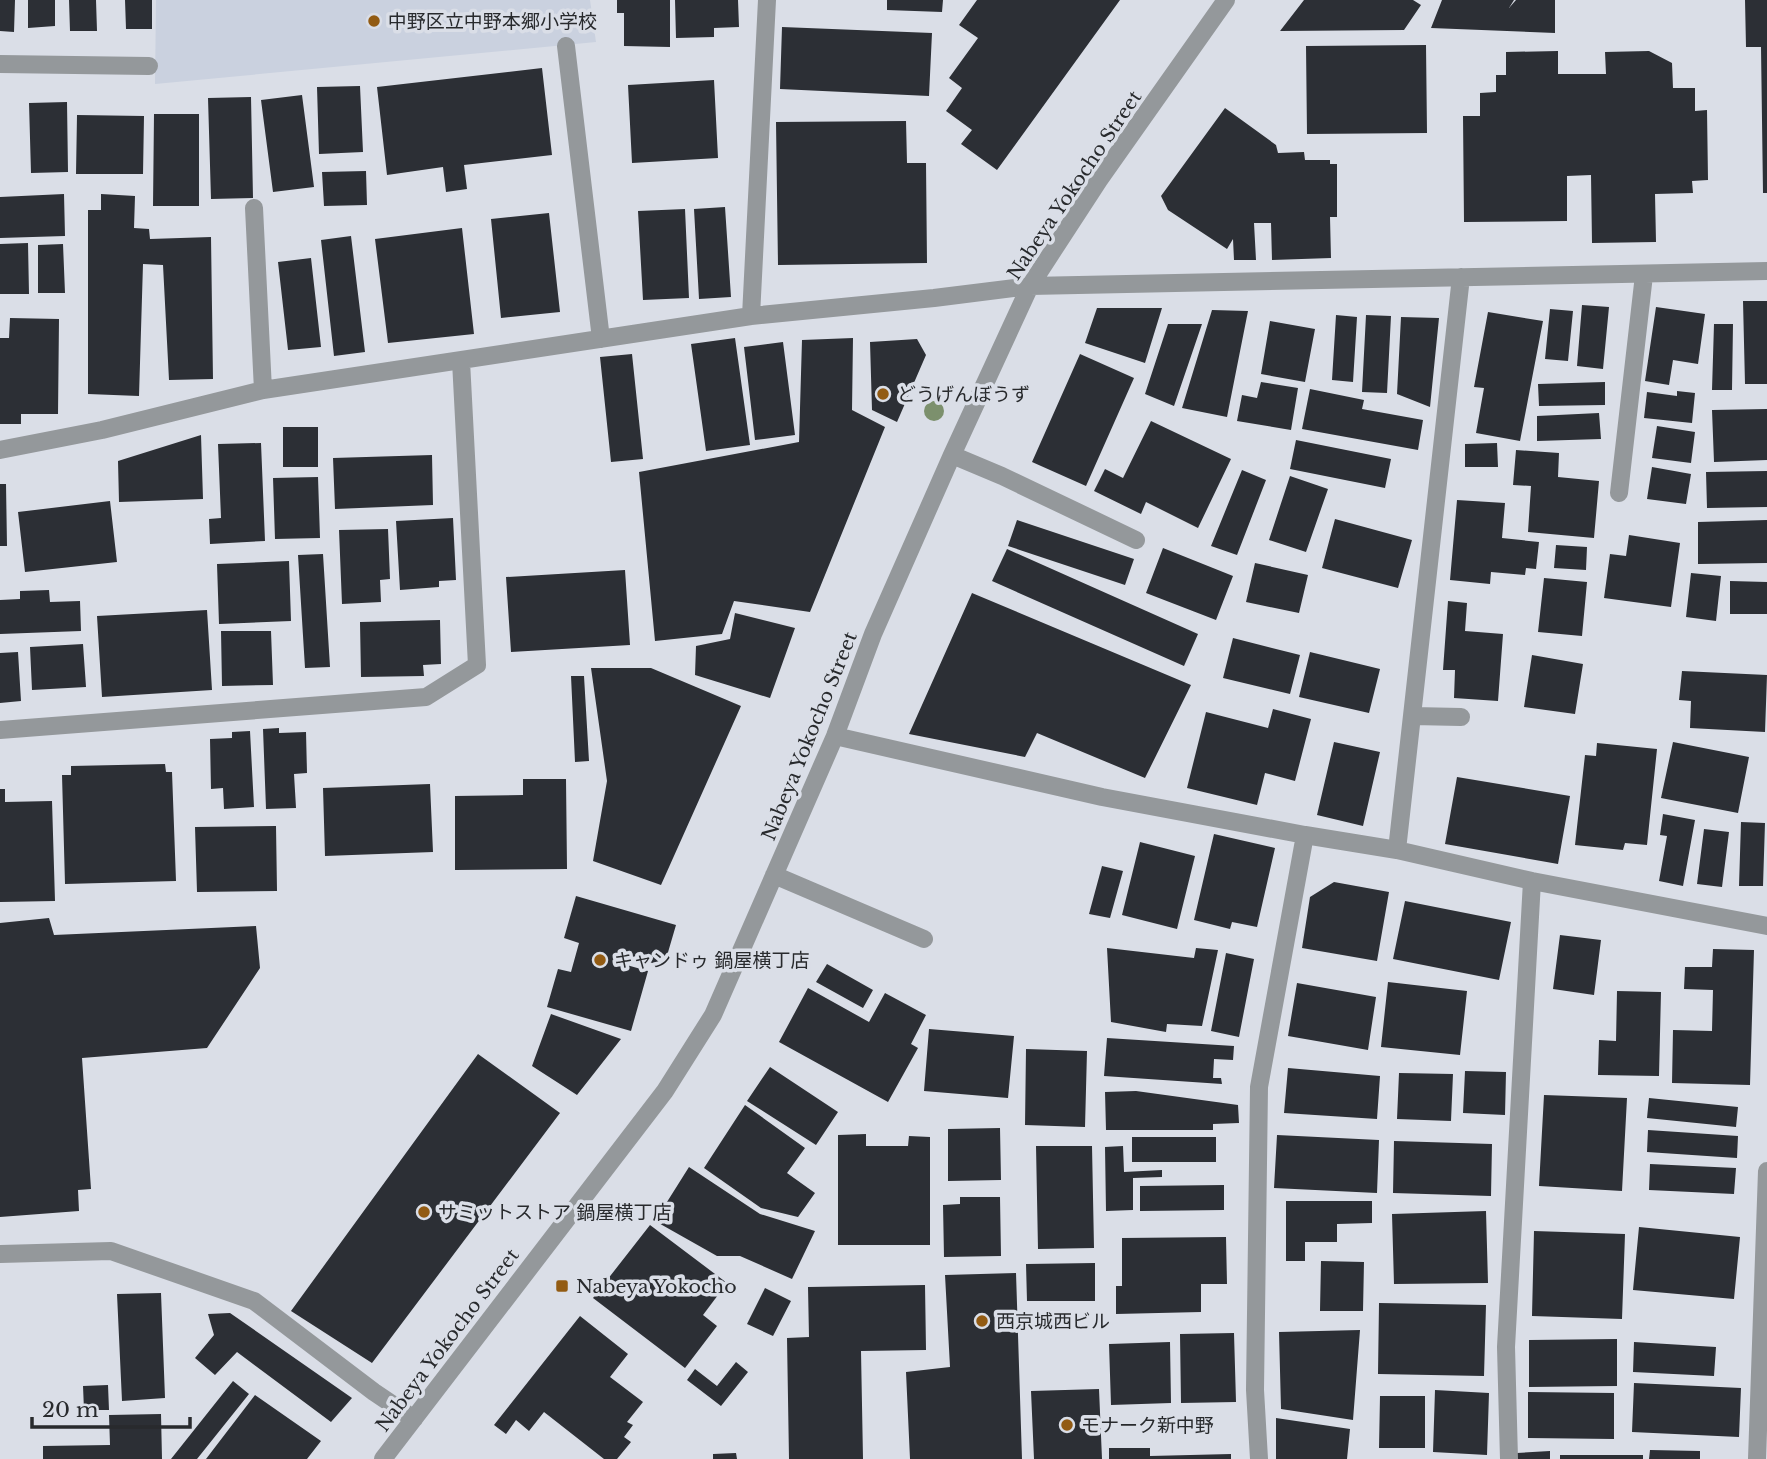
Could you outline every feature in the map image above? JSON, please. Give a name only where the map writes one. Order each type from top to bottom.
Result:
[{"type":"street","points":[[751,316],[767,0]]},
{"type":"street","name":"Nabeya Yokocho Street","points":[[383,1459],[664,1091],[713,1015],[835,736],[873,634],[1030,286],[1100,180],[1226,0]]},
{"type":"street","points":[[566,46],[601,339]]},
{"type":"street","points":[[0,64],[149,66]]},
{"type":"street","points":[[254,208],[264,390]]},
{"type":"street","points":[[0,450],[102,430],[264,390],[751,316],[1030,286],[1767,271]]},
{"type":"street","points":[[1619,493],[1644,275]]},
{"type":"street","points":[[1397,850],[1461,276]]},
{"type":"street","points":[[0,730],[426,697],[477,664],[461,361]]},
{"type":"street","points":[[952,455],[1136,540]]},
{"type":"street","points":[[1413,716],[1461,717]]},
{"type":"street","points":[[835,736],[1102,797],[1397,850],[1532,881],[1767,926]]},
{"type":"street","points":[[1259,1459],[1255,1390],[1259,1087],[1305,835]]},
{"type":"street","points":[[774,875],[924,939]]},
{"type":"street","points":[[1509,1459],[1506,1347],[1532,881]]},
{"type":"street","points":[[1757,1459],[1767,1171]]},
{"type":"street","points":[[0,1254],[111,1251],[254,1301],[414,1419]]},
{"type":"shaded area","name":"中野区立中野本郷小学校","points":[[156,0],[590,0],[596,42],[155,84]]},
{"type":"building","points":[[0,0],[15,0],[14,32],[0,31]]},
{"type":"building","points":[[28,0],[55,0],[55,26],[28,28]]},
{"type":"building","points":[[69,0],[96,0],[97,31],[70,31]]},
{"type":"building","points":[[125,0],[152,0],[152,29],[126,29]]},
{"type":"building","points":[[617,0],[670,0],[670,47],[624,46],[624,13],[617,13]]},
{"type":"building","points":[[675,0],[738,0],[739,27],[714,28],[714,37],[676,38]]},
{"type":"building","points":[[887,0],[943,0],[942,12],[887,10]]},
{"type":"building","points":[[977,0],[1120,0],[997,170],[961,144],[972,130],[946,111],[962,88],[949,78],[978,38],[959,25]]},
{"type":"building","points":[[1304,0],[1413,0],[1421,5],[1404,30],[1280,31]]},
{"type":"building","points":[[1442,0],[1514,0],[1509,8],[1516,0],[1555,0],[1555,33],[1431,28]]},
{"type":"building","points":[[1745,0],[1767,0],[1767,193],[1763,193],[1761,47],[1746,47]]},
{"type":"building","points":[[782,27],[932,33],[929,96],[780,89]]},
{"type":"building","points":[[1426,45],[1427,133],[1307,134],[1306,46]]},
{"type":"building","points":[[1558,51],[1558,74],[1606,74],[1605,52],[1649,51],[1672,63],[1673,88],[1695,88],[1695,111],[1707,110],[1708,180],[1692,181],[1693,193],[1655,194],[1656,242],[1592,243],[1591,175],[1567,176],[1567,221],[1464,222],[1463,116],[1480,116],[1480,93],[1496,92],[1496,75],[1506,75],[1506,52]]},
{"type":"building","points":[[542,68],[552,155],[464,165],[467,189],[446,192],[443,167],[387,175],[377,87]]},
{"type":"building","points":[[714,80],[718,158],[632,163],[628,85]]},
{"type":"building","points":[[360,86],[363,152],[319,154],[317,87]]},
{"type":"building","points":[[302,95],[314,187],[273,192],[261,100]]},
{"type":"building","points":[[251,97],[253,198],[211,199],[208,98]]},
{"type":"building","points":[[67,102],[68,172],[31,173],[29,103]]},
{"type":"building","points":[[1225,108],[1276,145],[1278,153],[1304,152],[1305,160],[1330,160],[1330,164],[1337,164],[1337,217],[1330,217],[1331,258],[1272,260],[1271,223],[1254,223],[1256,260],[1234,260],[1233,239],[1227,249],[1168,210],[1161,196]]},
{"type":"building","points":[[154,114],[199,114],[199,206],[153,206]]},
{"type":"building","points":[[77,115],[144,116],[143,174],[76,174]]},
{"type":"building","points":[[906,121],[907,163],[926,163],[927,263],[778,265],[776,122]]},
{"type":"building","points":[[366,171],[367,205],[324,206],[322,172]]},
{"type":"building","points":[[64,194],[65,236],[0,238],[0,197]]},
{"type":"building","points":[[101,194],[135,196],[134,228],[149,229],[150,239],[211,237],[213,379],[169,380],[163,265],[143,264],[139,396],[88,394],[88,210],[101,210]]},
{"type":"building","points":[[725,207],[731,297],[699,299],[694,209]]},
{"type":"building","points":[[685,209],[689,298],[643,300],[638,211]]},
{"type":"building","points":[[549,213],[560,312],[501,318],[491,219]]},
{"type":"building","points":[[462,228],[474,334],[388,343],[375,239]]},
{"type":"building","points":[[351,236],[365,352],[334,356],[321,240]]},
{"type":"building","points":[[28,243],[29,294],[0,294],[0,244]]},
{"type":"building","points":[[63,244],[65,293],[38,293],[38,245]]},
{"type":"building","points":[[311,258],[321,347],[288,350],[278,262]]},
{"type":"building","points":[[1743,301],[1767,301],[1767,384],[1745,384]]},
{"type":"building","points":[[1582,305],[1609,307],[1603,369],[1577,366]]},
{"type":"building","points":[[1656,307],[1705,314],[1698,364],[1673,360],[1669,385],[1645,381]]},
{"type":"building","points":[[1097,308],[1162,308],[1145,363],[1085,343]]},
{"type":"building","points":[[1550,309],[1573,311],[1568,361],[1545,359]]},
{"type":"building","points":[[1212,310],[1248,311],[1227,417],[1182,408]]},
{"type":"building","points":[[1488,312],[1543,321],[1520,441],[1476,433],[1484,388],[1474,387]]},
{"type":"building","points":[[1336,315],[1357,317],[1353,382],[1332,380]]},
{"type":"building","points":[[1366,315],[1391,316],[1387,393],[1362,392]]},
{"type":"building","points":[[1401,317],[1439,318],[1430,407],[1397,394]]},
{"type":"building","points":[[10,318],[59,319],[58,414],[21,414],[21,424],[0,424],[0,338],[9,338]]},
{"type":"building","points":[[1270,321],[1315,329],[1305,382],[1261,374]]},
{"type":"building","points":[[1168,324],[1202,324],[1174,406],[1145,394]]},
{"type":"building","points":[[1714,324],[1733,324],[1732,390],[1712,390]]},
{"type":"building","points":[[735,338],[750,445],[706,451],[691,344]]},
{"type":"building","points":[[853,338],[852,410],[885,427],[810,612],[734,601],[722,634],[655,641],[639,472],[799,442],[802,340]]},
{"type":"building","points":[[917,339],[926,355],[897,422],[872,410],[870,342]]},
{"type":"building","points":[[783,342],[795,435],[755,440],[744,347]]},
{"type":"building","points":[[632,354],[643,459],[611,462],[600,357]]},
{"type":"building","points":[[1080,354],[1134,378],[1086,486],[1032,462]]},
{"type":"building","points":[[1261,382],[1298,388],[1291,430],[1237,421],[1242,395],[1257,398]]},
{"type":"building","points":[[1605,382],[1605,405],[1539,406],[1538,384]]},
{"type":"building","points":[[1310,389],[1364,400],[1362,409],[1423,420],[1418,450],[1302,429]]},
{"type":"building","points":[[1677,391],[1695,393],[1692,423],[1644,418],[1647,392],[1677,396]]},
{"type":"building","points":[[1767,409],[1767,460],[1714,462],[1712,410]]},
{"type":"building","points":[[1599,413],[1601,439],[1537,441],[1537,416]]},
{"type":"building","points":[[1151,421],[1231,459],[1198,528],[1146,502],[1141,514],[1094,491],[1105,469],[1123,478]]},
{"type":"building","points":[[1657,426],[1695,432],[1691,463],[1652,458]]},
{"type":"building","points":[[283,427],[318,427],[318,467],[283,467]]},
{"type":"building","points":[[201,435],[203,499],[119,502],[118,461]]},
{"type":"building","points":[[1296,440],[1391,459],[1385,488],[1290,469]]},
{"type":"building","points":[[261,443],[265,541],[210,544],[209,519],[221,518],[218,444]]},
{"type":"building","points":[[1497,443],[1498,467],[1465,467],[1465,444]]},
{"type":"building","points":[[1516,450],[1559,453],[1558,477],[1599,481],[1594,538],[1528,532],[1531,486],[1513,485]]},
{"type":"building","points":[[432,455],[433,505],[335,509],[333,458]]},
{"type":"building","points":[[1652,467],[1691,474],[1686,504],[1647,499]]},
{"type":"building","points":[[1242,470],[1266,480],[1237,555],[1211,546]]},
{"type":"building","points":[[1767,471],[1767,507],[1707,508],[1706,472]]},
{"type":"building","points":[[1290,476],[1328,489],[1306,552],[1269,540]]},
{"type":"building","points":[[318,477],[320,538],[275,539],[273,478]]},
{"type":"building","points":[[0,484],[6,484],[7,546],[0,546]]},
{"type":"building","points":[[1457,500],[1505,503],[1502,538],[1539,542],[1536,569],[1526,568],[1525,575],[1491,572],[1490,584],[1450,580]]},
{"type":"building","points":[[110,501],[117,562],[25,572],[18,512]]},
{"type":"building","points":[[453,518],[456,580],[439,581],[439,587],[400,590],[396,521]]},
{"type":"building","points":[[1335,519],[1412,540],[1398,588],[1322,568]]},
{"type":"building","points":[[1017,520],[1134,559],[1125,585],[1008,546]]},
{"type":"building","points":[[1767,520],[1767,563],[1698,564],[1698,522]]},
{"type":"building","points":[[388,529],[390,579],[380,580],[381,602],[342,604],[339,530]]},
{"type":"building","points":[[1629,535],[1680,543],[1671,607],[1604,598],[1610,554],[1626,556]]},
{"type":"building","points":[[1556,545],[1587,547],[1586,570],[1554,568]]},
{"type":"building","points":[[1163,548],[1233,576],[1216,620],[1146,593]]},
{"type":"building","points":[[1007,549],[1198,634],[1184,666],[992,581]]},
{"type":"building","points":[[323,554],[330,667],[305,668],[298,555]]},
{"type":"building","points":[[289,561],[291,621],[219,624],[217,564]]},
{"type":"building","points":[[1255,563],[1308,575],[1299,613],[1246,602]]},
{"type":"building","points":[[625,570],[630,645],[511,652],[506,577]]},
{"type":"building","points":[[1691,573],[1721,576],[1716,621],[1686,617]]},
{"type":"building","points":[[1544,578],[1587,582],[1582,636],[1538,632]]},
{"type":"building","points":[[1730,581],[1767,582],[1767,614],[1730,614]]},
{"type":"building","points":[[49,590],[50,602],[80,601],[81,631],[0,634],[0,600],[20,599],[20,591]]},
{"type":"building","points":[[972,593],[1191,685],[1145,778],[1037,733],[1025,757],[909,734]]},
{"type":"building","points":[[1448,601],[1467,603],[1465,631],[1503,634],[1498,701],[1454,698],[1455,670],[1443,670]]},
{"type":"building","points":[[207,610],[212,690],[102,697],[97,616]]},
{"type":"building","points":[[735,613],[795,628],[770,698],[695,675],[696,646],[730,639]]},
{"type":"building","points":[[440,620],[441,664],[423,665],[424,676],[361,677],[360,622]]},
{"type":"building","points":[[221,631],[271,631],[273,685],[222,686]]},
{"type":"building","points":[[1233,638],[1300,655],[1290,694],[1223,678]]},
{"type":"building","points":[[83,644],[86,687],[32,690],[30,647]]},
{"type":"building","points":[[18,652],[21,701],[0,703],[0,653]]},
{"type":"building","points":[[1310,652],[1380,669],[1369,713],[1299,697]]},
{"type":"building","points":[[1532,655],[1583,664],[1575,714],[1524,707]]},
{"type":"building","points":[[591,668],[651,668],[741,706],[661,885],[593,861],[607,781]]},
{"type":"building","points":[[1682,671],[1767,675],[1765,732],[1690,728],[1691,701],[1679,700]]},
{"type":"building","points":[[571,676],[584,676],[589,761],[575,762]]},
{"type":"building","points":[[1273,709],[1311,719],[1295,781],[1265,773],[1257,805],[1187,788],[1206,712],[1268,728]]},
{"type":"building","points":[[279,728],[279,733],[306,732],[307,773],[294,774],[296,808],[266,809],[263,729]]},
{"type":"building","points":[[250,731],[254,807],[224,809],[223,788],[211,789],[210,739],[232,738],[232,732]]},
{"type":"building","points":[[1334,742],[1380,752],[1363,826],[1317,815]]},
{"type":"building","points":[[1673,742],[1749,757],[1738,813],[1661,798]]},
{"type":"building","points":[[1597,743],[1657,749],[1647,845],[1625,843],[1623,850],[1575,845],[1585,755],[1596,756]]},
{"type":"building","points":[[165,764],[166,772],[172,772],[176,881],[65,884],[62,775],[71,775],[71,766]]},
{"type":"building","points":[[1457,777],[1570,796],[1558,864],[1445,844]]},
{"type":"building","points":[[523,779],[566,779],[567,869],[455,870],[455,796],[523,795]]},
{"type":"building","points":[[430,784],[433,852],[325,856],[323,788]]},
{"type":"building","points":[[0,789],[5,789],[5,802],[52,801],[55,901],[0,902]]},
{"type":"building","points":[[1663,814],[1695,820],[1683,886],[1659,881],[1667,836],[1660,835]]},
{"type":"building","points":[[1741,822],[1765,823],[1763,886],[1739,886]]},
{"type":"building","points":[[276,826],[277,891],[197,892],[195,827]]},
{"type":"building","points":[[1704,829],[1729,832],[1722,887],[1697,884]]},
{"type":"building","points":[[1214,834],[1275,848],[1257,927],[1232,922],[1230,929],[1194,920]]},
{"type":"building","points":[[1140,842],[1195,856],[1177,929],[1122,915]]},
{"type":"building","points":[[1102,866],[1123,871],[1110,918],[1089,914]]},
{"type":"building","points":[[1334,882],[1389,892],[1377,961],[1302,948],[1310,897]]},
{"type":"building","name":"キャンドゥ 鍋屋横丁店","points":[[576,896],[676,925],[664,966],[626,956],[623,964],[648,971],[631,1031],[547,1007],[558,969],[571,972],[579,943],[564,938]]},
{"type":"building","points":[[1405,901],[1511,922],[1499,980],[1393,959]]},
{"type":"building","points":[[49,918],[54,935],[256,926],[260,968],[207,1048],[82,1058],[91,1189],[78,1190],[79,1211],[0,1217],[0,923]]},
{"type":"building","points":[[1560,935],[1601,940],[1594,995],[1553,989]]},
{"type":"building","points":[[1107,948],[1194,958],[1196,948],[1218,950],[1202,1026],[1167,1024],[1166,1032],[1111,1022]]},
{"type":"building","points":[[1713,949],[1754,950],[1750,1085],[1672,1083],[1673,1030],[1712,1031],[1713,990],[1684,989],[1685,967],[1712,967]]},
{"type":"building","points":[[1226,953],[1254,959],[1239,1037],[1211,1031]]},
{"type":"building","points":[[827,964],[873,990],[863,1008],[816,982]]},
{"type":"building","points":[[1388,982],[1467,991],[1460,1055],[1381,1047]]},
{"type":"building","points":[[1297,983],[1376,997],[1368,1050],[1288,1036]]},
{"type":"building","points":[[808,988],[869,1022],[885,993],[926,1015],[911,1044],[918,1048],[888,1102],[779,1042]]},
{"type":"building","points":[[1617,991],[1661,992],[1659,1076],[1598,1075],[1599,1040],[1616,1041]]},
{"type":"building","points":[[551,1014],[621,1039],[577,1095],[532,1066]]},
{"type":"building","points":[[929,1029],[1014,1036],[1008,1098],[924,1091]]},
{"type":"building","points":[[1107,1038],[1234,1046],[1233,1060],[1214,1059],[1213,1078],[1221,1078],[1222,1084],[1104,1076]]},
{"type":"building","points":[[1026,1049],[1087,1051],[1085,1127],[1025,1125]]},
{"type":"building","name":"サミットストア 鍋屋横丁店","points":[[478,1054],[560,1113],[372,1363],[291,1311]]},
{"type":"building","points":[[770,1067],[838,1112],[816,1145],[747,1101]]},
{"type":"building","points":[[1288,1068],[1380,1076],[1377,1119],[1284,1113]]},
{"type":"building","points":[[1465,1071],[1506,1072],[1505,1115],[1463,1113]]},
{"type":"building","points":[[1399,1073],[1453,1074],[1451,1121],[1397,1119]]},
{"type":"building","points":[[1136,1091],[1238,1105],[1239,1123],[1213,1124],[1213,1130],[1106,1130],[1105,1092]]},
{"type":"building","points":[[1544,1095],[1627,1098],[1622,1191],[1539,1186]]},
{"type":"building","points":[[1649,1098],[1738,1107],[1736,1127],[1647,1118]]},
{"type":"building","points":[[745,1105],[805,1148],[787,1173],[815,1193],[798,1217],[761,1208],[704,1168]]},
{"type":"building","points":[[1000,1128],[1001,1180],[948,1181],[948,1129]]},
{"type":"building","points":[[1648,1130],[1738,1136],[1737,1158],[1647,1152]]},
{"type":"building","points":[[866,1134],[866,1146],[908,1146],[909,1136],[930,1137],[930,1245],[838,1245],[838,1135]]},
{"type":"building","points":[[1277,1135],[1379,1140],[1377,1193],[1274,1188]]},
{"type":"building","points":[[1132,1137],[1216,1137],[1216,1162],[1132,1162]]},
{"type":"building","points":[[1394,1141],[1492,1144],[1491,1196],[1393,1193]]},
{"type":"building","points":[[1036,1146],[1092,1146],[1094,1248],[1038,1249]]},
{"type":"building","points":[[1123,1146],[1124,1172],[1162,1170],[1162,1177],[1133,1178],[1133,1210],[1106,1211],[1105,1147]]},
{"type":"building","points":[[1650,1164],[1736,1168],[1734,1194],[1649,1190]]},
{"type":"building","points":[[689,1167],[760,1214],[815,1231],[792,1279],[740,1256],[717,1256],[655,1221]]},
{"type":"building","points":[[1224,1185],[1224,1210],[1140,1211],[1140,1186]]},
{"type":"building","points":[[960,1197],[1000,1197],[1001,1256],[944,1257],[943,1205],[960,1204]]},
{"type":"building","points":[[1286,1201],[1372,1201],[1372,1223],[1337,1224],[1337,1242],[1305,1242],[1305,1261],[1286,1261]]},
{"type":"building","points":[[1486,1211],[1488,1283],[1394,1284],[1392,1214]]},
{"type":"building","points":[[650,1225],[727,1283],[703,1315],[717,1326],[685,1368],[593,1298]]},
{"type":"building","points":[[1639,1227],[1740,1237],[1734,1299],[1633,1290]]},
{"type":"building","points":[[1534,1231],[1625,1234],[1622,1319],[1532,1316]]},
{"type":"building","points":[[1226,1237],[1227,1284],[1201,1284],[1201,1312],[1116,1314],[1116,1286],[1122,1286],[1122,1238]]},
{"type":"building","points":[[1321,1261],[1364,1262],[1363,1311],[1320,1311]]},
{"type":"building","points":[[1095,1263],[1095,1301],[1027,1301],[1026,1264]]},
{"type":"building","name":"西京城西ビル","points":[[1016,1273],[1022,1459],[910,1459],[906,1372],[950,1367],[945,1275]]},
{"type":"building","points":[[925,1285],[926,1350],[861,1351],[863,1459],[789,1459],[787,1338],[809,1337],[808,1287]]},
{"type":"building","points":[[765,1288],[791,1301],[773,1336],[747,1324]]},
{"type":"building","points":[[161,1293],[165,1398],[122,1401],[117,1294]]},
{"type":"building","points":[[1379,1303],[1486,1305],[1484,1376],[1378,1374]]},
{"type":"building","points":[[230,1313],[352,1398],[331,1422],[237,1352],[215,1375],[195,1358],[214,1335],[208,1314]]},
{"type":"building","points":[[580,1316],[628,1354],[610,1377],[643,1402],[627,1422],[633,1425],[624,1437],[631,1442],[617,1459],[604,1459],[544,1412],[529,1431],[516,1420],[506,1434],[494,1425]]},
{"type":"building","points":[[1360,1330],[1353,1420],[1281,1409],[1279,1332]]},
{"type":"building","points":[[1234,1333],[1236,1402],[1181,1403],[1180,1334]]},
{"type":"building","points":[[1617,1339],[1617,1386],[1529,1387],[1529,1340]]},
{"type":"building","points":[[1170,1342],[1171,1403],[1111,1405],[1109,1344]]},
{"type":"building","points":[[1634,1342],[1716,1347],[1714,1376],[1633,1372]]},
{"type":"building","points":[[736,1362],[748,1372],[721,1406],[687,1380],[695,1369],[717,1386]]},
{"type":"building","points":[[233,1381],[249,1394],[197,1459],[171,1459]]},
{"type":"building","points":[[1634,1383],[1741,1388],[1739,1437],[1632,1432]]},
{"type":"building","points":[[108,1385],[109,1410],[84,1410],[83,1386]]},
{"type":"building","name":"モナーク新中野","points":[[1099,1389],[1102,1459],[1034,1459],[1031,1391]]},
{"type":"building","points":[[1435,1390],[1489,1393],[1487,1455],[1433,1452]]},
{"type":"building","points":[[1528,1392],[1614,1393],[1614,1439],[1528,1438]]},
{"type":"building","points":[[255,1395],[321,1441],[307,1459],[206,1459]]},
{"type":"building","points":[[1380,1396],[1425,1396],[1425,1448],[1379,1448]]},
{"type":"building","points":[[161,1414],[162,1459],[43,1459],[43,1446],[110,1445],[109,1415]]},
{"type":"building","points":[[1276,1418],[1350,1429],[1347,1459],[1276,1459]]},
{"type":"building","points":[[1109,1448],[1150,1448],[1150,1456],[1231,1454],[1231,1459],[1109,1459]]},
{"type":"building","points":[[1650,1450],[1700,1451],[1700,1459],[1649,1459]]},
{"type":"building","points":[[1550,1451],[1550,1459],[1517,1459],[1517,1453]]},
{"type":"building","points":[[736,1453],[737,1459],[713,1459],[713,1454]]},
{"type":"building","points":[[1560,1455],[1643,1455],[1643,1459],[1560,1459]]},
{"type":"place","name":"中野区立中野本郷小学校","points":[[374,21]]},
{"type":"place","name":"どうげんぼうず","points":[[883,394]]},
{"type":"place","name":"キャンドゥ 鍋屋横丁店","points":[[600,960]]},
{"type":"place","name":"サミットストア 鍋屋横丁店","points":[[424,1212]]},
{"type":"place","name":"Nabeya Yokocho","points":[[562,1286]]},
{"type":"place","name":"西京城西ビル","points":[[982,1321]]},
{"type":"place","name":"モナーク新中野","points":[[1067,1425]]}]
